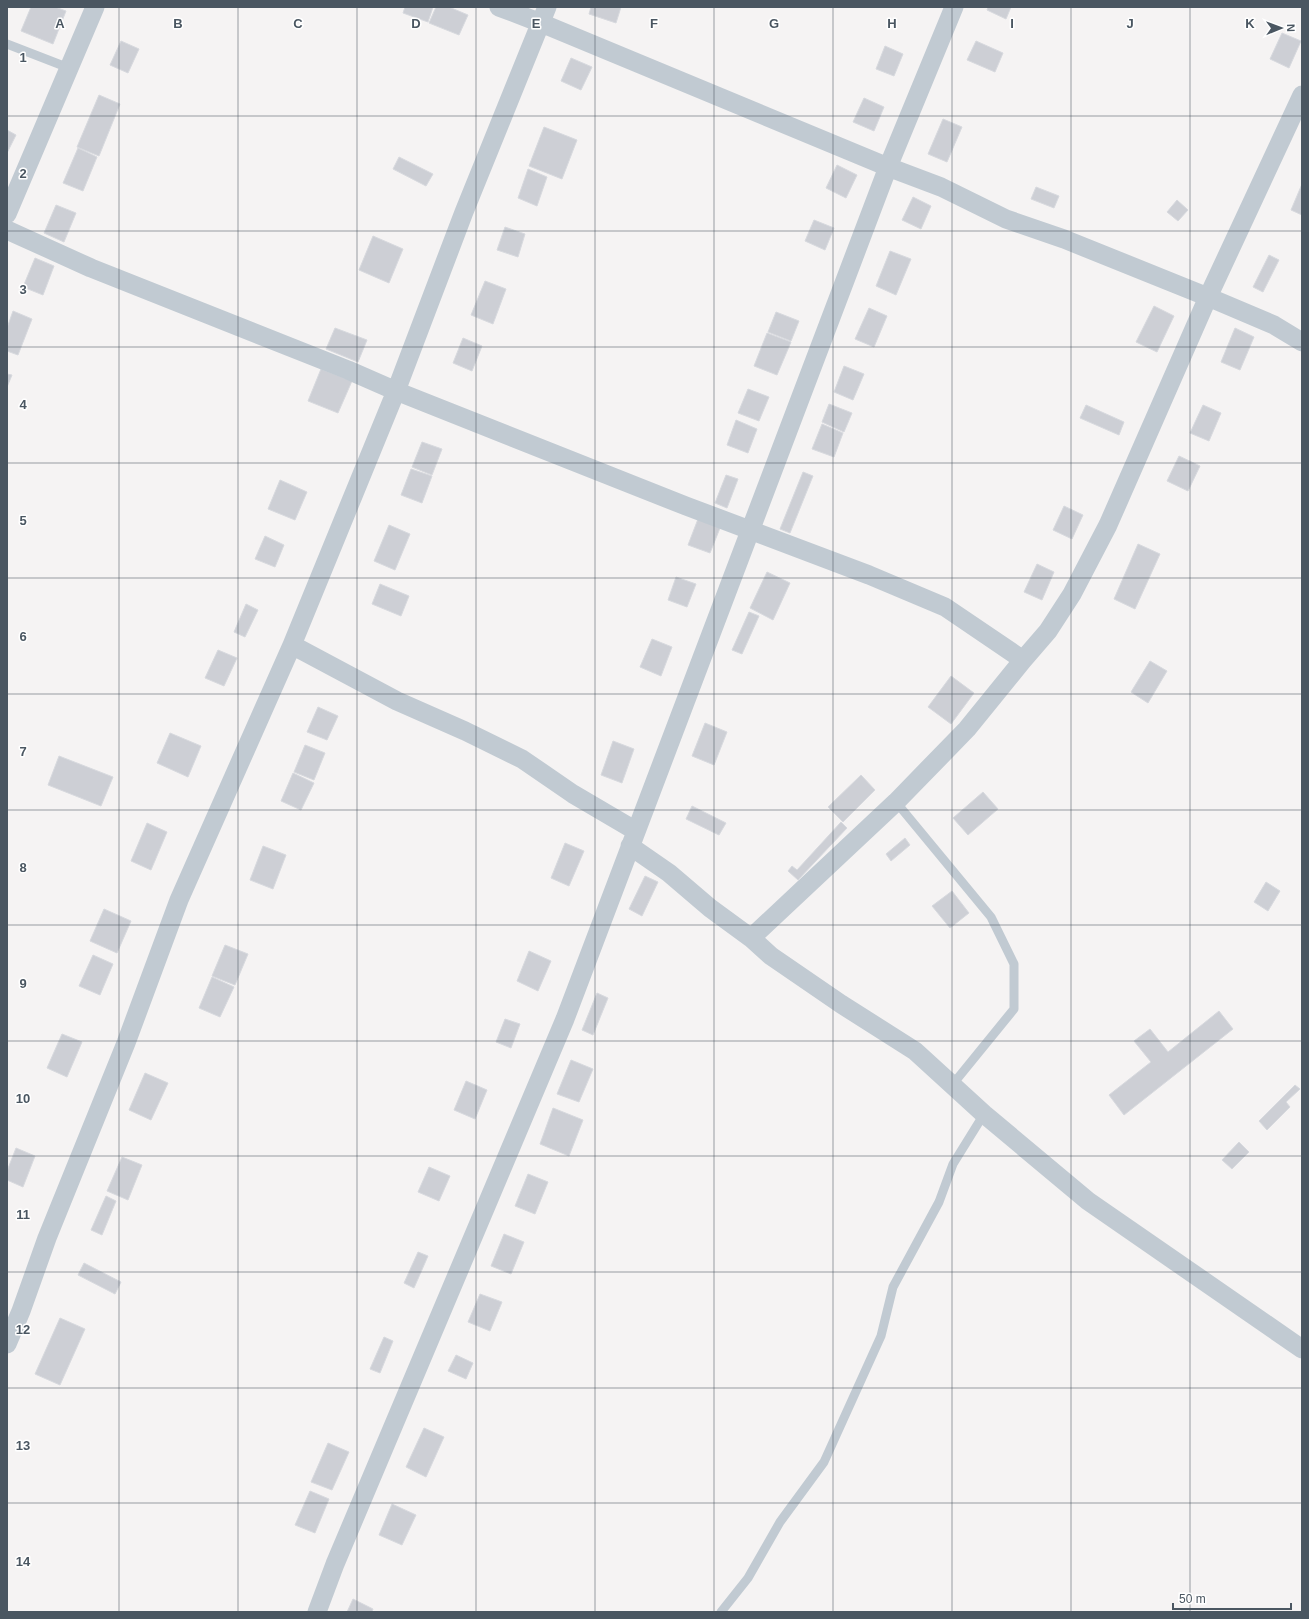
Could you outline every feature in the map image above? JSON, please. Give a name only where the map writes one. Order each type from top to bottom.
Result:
[{"type":"street","points":[[7,214],[95,7]]},
{"type":"street","points":[[499,7],[544,15],[888,167],[941,187],[1006,219],[1064,239],[1274,325],[1302,342]]},
{"type":"street","points":[[317,1612],[335,1564],[564,1019],[888,167],[954,7]]},
{"type":"street","points":[[7,1344],[21,1311],[47,1238],[126,1043],[179,900],[292,645],[396,391],[464,212],[544,15]]},
{"type":"street","points":[[751,938],[896,802],[967,729],[1048,631],[1068,601],[1108,525],[1208,297],[1302,96]]},
{"type":"street","points":[[7,230],[90,268],[348,370],[396,391],[686,506],[870,575],[944,606],[1023,660]]},
{"type":"street","points":[[292,645],[397,701],[465,731],[522,759],[573,794],[633,838],[669,873],[710,908],[751,938],[771,956],[841,1004],[915,1051],[953,1084],[984,1114],[1088,1200],[1302,1349]]},
{"type":"lane","points":[[7,44],[69,68]]},
{"type":"lane","points":[[896,802],[991,917],[1014,964],[1014,1009],[953,1084]]},
{"type":"lane","points":[[721,1612],[748,1578],[780,1522],[824,1462],[881,1336],[893,1287],[939,1202],[953,1164],[984,1114]]},
{"type":"building","points":[[31,7],[55,7],[66,11],[53,44],[21,31]]},
{"type":"building","points":[[405,7],[433,7],[428,22],[403,13]]},
{"type":"building","points":[[436,7],[449,7],[468,15],[459,35],[429,23]]},
{"type":"building","points":[[591,7],[621,7],[616,23],[589,14]]},
{"type":"building","points":[[988,7],[1011,7],[1006,19],[987,10]]},
{"type":"building","points":[[1282,33],[1301,41],[1289,68],[1270,59]]},
{"type":"building","points":[[121,41],[139,49],[128,73],[110,65]]},
{"type":"building","points":[[976,41],[1003,53],[995,72],[967,60]]},
{"type":"building","points":[[885,46],[903,54],[894,76],[876,69]]},
{"type":"building","points":[[571,58],[592,67],[581,90],[561,81]]},
{"type":"building","points":[[99,95],[120,104],[99,156],[77,147]]},
{"type":"building","points":[[864,98],[884,107],[874,131],[853,122]]},
{"type":"building","points":[[943,119],[962,127],[947,162],[928,154]]},
{"type":"building","points":[[544,127],[577,140],[562,179],[529,166]]},
{"type":"building","points":[[7,130],[16,135],[7,153]]},
{"type":"building","points":[[78,148],[97,157],[83,191],[63,183]]},
{"type":"building","points":[[399,157],[433,174],[426,186],[393,169]]},
{"type":"building","points":[[837,165],[857,175],[846,198],[826,188]]},
{"type":"building","points":[[528,169],[547,177],[537,206],[518,198]]},
{"type":"building","points":[[1302,184],[1302,215],[1291,210]]},
{"type":"building","points":[[1036,187],[1059,196],[1054,208],[1031,199]]},
{"type":"building","points":[[913,197],[931,206],[921,229],[902,220]]},
{"type":"building","points":[[1177,200],[1188,210],[1178,221],[1167,212]]},
{"type":"building","points":[[56,205],[76,213],[64,242],[44,233]]},
{"type":"building","points":[[814,220],[834,228],[825,250],[805,241]]},
{"type":"building","points":[[505,227],[525,234],[518,257],[497,250]]},
{"type":"building","points":[[373,236],[403,249],[389,283],[359,270]]},
{"type":"building","points":[[890,251],[911,259],[896,295],[876,286]]},
{"type":"building","points":[[1269,255],[1279,260],[1263,292],[1253,287]]},
{"type":"building","points":[[35,258],[54,266],[43,295],[23,287]]},
{"type":"building","points":[[485,281],[506,289],[493,324],[471,315]]},
{"type":"building","points":[[1154,306],[1174,316],[1157,352],[1136,342]]},
{"type":"building","points":[[869,308],[887,316],[874,347],[855,339]]},
{"type":"building","points":[[13,311],[32,319],[18,355],[7,351],[7,328]]},
{"type":"building","points":[[776,312],[799,321],[791,341],[768,332]]},
{"type":"building","points":[[335,328],[367,340],[358,362],[326,349]]},
{"type":"building","points":[[1235,328],[1254,337],[1240,370],[1221,362]]},
{"type":"building","points":[[767,333],[791,342],[777,375],[754,366]]},
{"type":"building","points":[[463,338],[482,346],[472,371],[453,363]]},
{"type":"building","points":[[844,366],[864,374],[853,400],[834,392]]},
{"type":"building","points":[[321,369],[352,381],[338,413],[308,401]]},
{"type":"building","points":[[7,374],[12,375],[7,387]]},
{"type":"building","points":[[748,389],[769,397],[759,421],[738,413]]},
{"type":"building","points":[[829,404],[852,413],[844,432],[822,422]]},
{"type":"building","points":[[1086,405],[1124,422],[1119,435],[1080,418]]},
{"type":"building","points":[[1203,405],[1221,413],[1209,441],[1190,433]]},
{"type":"building","points":[[736,420],[757,429],[748,453],[727,445]]},
{"type":"building","points":[[822,424],[843,433],[834,457],[812,449]]},
{"type":"building","points":[[422,442],[442,449],[432,475],[412,467]]},
{"type":"building","points":[[1179,456],[1200,466],[1188,491],[1167,481]]},
{"type":"building","points":[[411,469],[432,476],[422,503],[401,495]]},
{"type":"building","points":[[803,472],[813,476],[790,533],[780,529]]},
{"type":"building","points":[[726,475],[738,479],[727,508],[715,503]]},
{"type":"building","points":[[280,480],[307,492],[295,520],[268,509]]},
{"type":"building","points":[[1064,506],[1083,515],[1072,539],[1053,530]]},
{"type":"building","points":[[698,519],[720,528],[710,553],[688,545]]},
{"type":"building","points":[[389,525],[410,534],[395,570],[374,561]]},
{"type":"building","points":[[265,536],[284,545],[275,567],[255,559]]},
{"type":"building","points":[[1138,544],[1160,554],[1135,609],[1114,599]]},
{"type":"building","points":[[1037,564],[1054,572],[1042,600],[1024,592]]},
{"type":"building","points":[[767,572],[790,583],[773,620],[750,608]]},
{"type":"building","points":[[676,577],[696,584],[687,607],[668,600]]},
{"type":"building","points":[[380,584],[409,596],[401,616],[372,604]]},
{"type":"building","points":[[246,604],[258,610],[245,637],[234,632]]},
{"type":"building","points":[[749,612],[759,616],[742,654],[732,650]]},
{"type":"building","points":[[652,639],[672,647],[661,676],[640,667]]},
{"type":"building","points":[[218,650],[237,658],[224,686],[205,678]]},
{"type":"building","points":[[1150,661],[1167,671],[1148,703],[1131,692]]},
{"type":"building","points":[[951,676],[974,693],[951,724],[928,707]]},
{"type":"building","points":[[318,707],[338,716],[327,740],[307,732]]},
{"type":"building","points":[[705,723],[727,732],[714,765],[692,756]]},
{"type":"building","points":[[170,733],[201,746],[188,777],[157,763]]},
{"type":"building","points":[[613,741],[634,749],[622,783],[601,775]]},
{"type":"building","points":[[305,745],[325,753],[314,780],[294,772]]},
{"type":"building","points":[[59,756],[113,777],[101,806],[48,785]]},
{"type":"building","points":[[293,773],[314,783],[301,810],[281,801]]},
{"type":"building","points":[[861,775],[875,790],[843,822],[828,807]]},
{"type":"building","points":[[983,792],[998,809],[968,835],[953,818]]},
{"type":"building","points":[[692,806],[726,823],[719,835],[686,819]]},
{"type":"building","points":[[841,822],[847,828],[798,880],[788,871],[792,866],[797,870]]},
{"type":"building","points":[[147,823],[167,832],[151,870],[131,861]]},
{"type":"building","points":[[905,838],[910,845],[891,861],[886,854]]},
{"type":"building","points":[[565,843],[584,851],[569,886],[551,878]]},
{"type":"building","points":[[263,846],[286,855],[273,889],[250,880]]},
{"type":"building","points":[[645,876],[658,882],[642,916],[629,909]]},
{"type":"building","points":[[1266,882],[1280,891],[1268,911],[1254,902]]},
{"type":"building","points":[[952,891],[969,913],[950,928],[932,906]]},
{"type":"building","points":[[104,909],[131,921],[117,953],[90,941]]},
{"type":"building","points":[[225,945],[248,954],[235,985],[212,976]]},
{"type":"building","points":[[529,951],[551,961],[538,991],[517,981]]},
{"type":"building","points":[[93,955],[113,964],[100,995],[79,986]]},
{"type":"building","points":[[212,977],[234,987],[220,1017],[199,1008]]},
{"type":"building","points":[[597,993],[608,998],[593,1035],[582,1030]]},
{"type":"building","points":[[1219,1011],[1233,1029],[1124,1115],[1109,1095],[1151,1062],[1134,1041],[1150,1029],[1168,1052]]},
{"type":"building","points":[[505,1019],[520,1024],[511,1048],[496,1042]]},
{"type":"building","points":[[62,1034],[82,1042],[67,1077],[47,1068]]},
{"type":"building","points":[[571,1060],[593,1069],[579,1102],[557,1094]]},
{"type":"building","points":[[145,1073],[168,1083],[151,1120],[129,1110]]},
{"type":"building","points":[[466,1081],[487,1090],[475,1119],[454,1110]]},
{"type":"building","points":[[1295,1085],[1300,1089],[1286,1102],[1290,1107],[1267,1130],[1259,1121]]},
{"type":"building","points":[[553,1108],[583,1120],[569,1156],[540,1144]]},
{"type":"building","points":[[1239,1142],[1249,1152],[1232,1169],[1222,1160]]},
{"type":"building","points":[[16,1148],[35,1156],[23,1187],[7,1180],[7,1171]]},
{"type":"building","points":[[122,1157],[142,1165],[128,1200],[107,1191]]},
{"type":"building","points":[[429,1167],[450,1176],[439,1201],[418,1192]]},
{"type":"building","points":[[528,1174],[548,1182],[535,1214],[515,1206]]},
{"type":"building","points":[[106,1196],[116,1201],[102,1235],[91,1230]]},
{"type":"building","points":[[504,1234],[524,1242],[511,1274],[491,1266]]},
{"type":"building","points":[[418,1252],[428,1256],[414,1288],[404,1283]]},
{"type":"building","points":[[84,1263],[121,1282],[115,1294],[78,1275]]},
{"type":"building","points":[[480,1294],[502,1302],[490,1331],[468,1322]]},
{"type":"building","points":[[60,1318],[85,1329],[60,1385],[35,1374]]},
{"type":"building","points":[[384,1337],[393,1341],[380,1373],[370,1369]]},
{"type":"building","points":[[456,1355],[473,1363],[466,1379],[448,1371]]},
{"type":"building","points":[[424,1428],[444,1437],[426,1477],[406,1467]]},
{"type":"building","points":[[328,1443],[349,1452],[332,1490],[311,1482]]},
{"type":"building","points":[[310,1491],[329,1499],[315,1533],[295,1525]]},
{"type":"building","points":[[392,1504],[416,1515],[402,1545],[379,1535]]},
{"type":"building","points":[[353,1599],[373,1609],[372,1612],[347,1612]]}]
